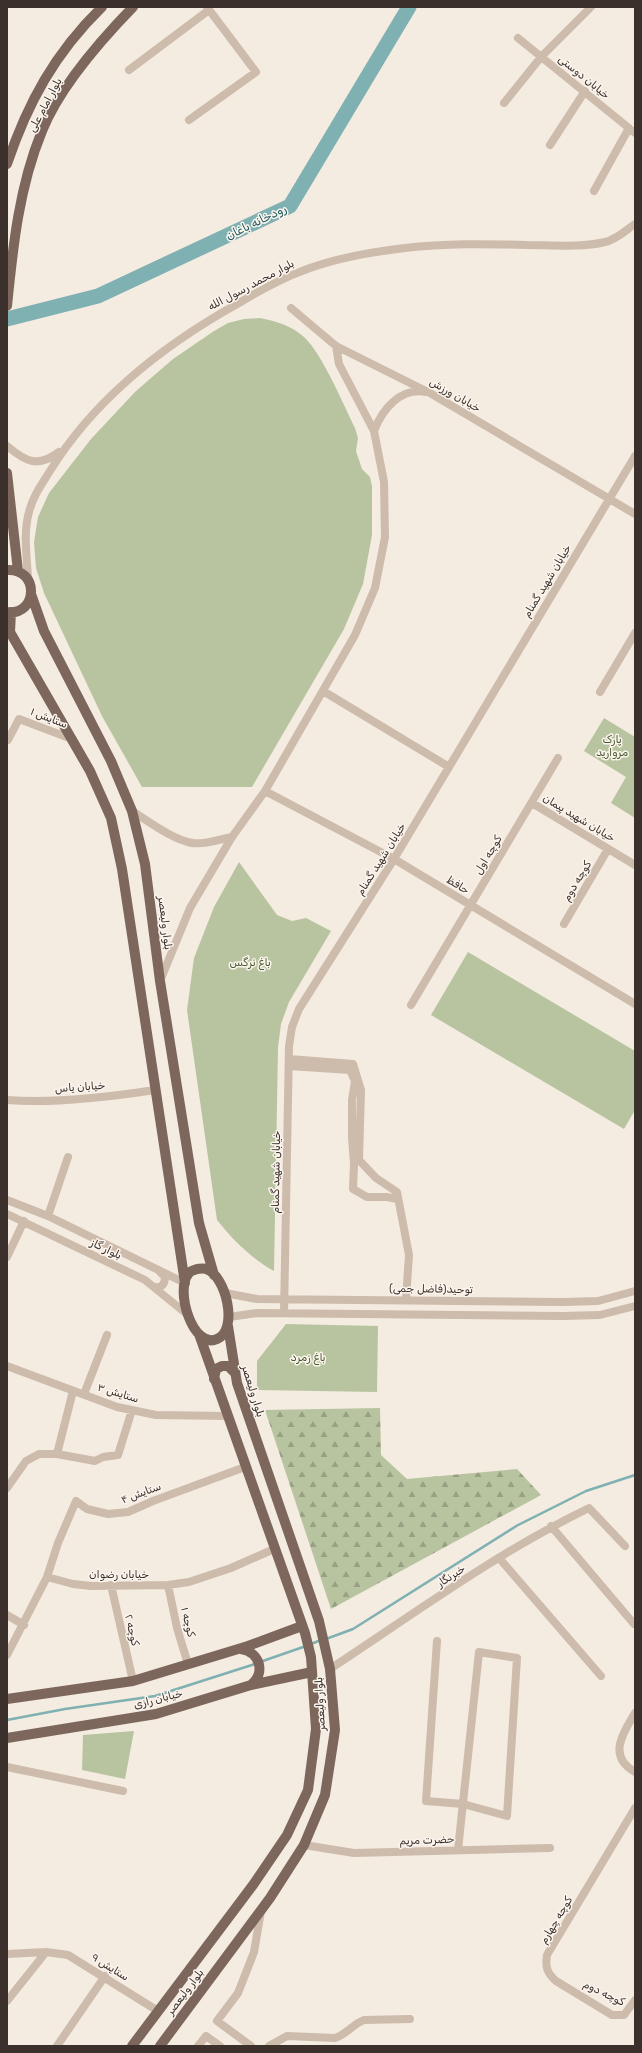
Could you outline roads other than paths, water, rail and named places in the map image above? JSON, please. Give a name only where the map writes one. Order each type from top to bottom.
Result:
[{"type":"main road","name":"بلوار امام علی","points":[[7,164],[20,124],[48,71],[81,28],[102,7]]},
{"type":"main road","name":"بلوار امام علی","points":[[7,306],[13,245],[21,195],[42,130],[66,88],[105,36],[133,7]]},
{"type":"main road","points":[[7,473],[18,571]]},
{"type":"main road","points":[[7,570],[18,571],[28,579]]},
{"type":"main road","name":"بلوار ولیعصر","points":[[28,579],[31,594],[44,631],[111,761],[132,811],[145,864],[160,981],[199,1223],[214,1275],[225,1293],[234,1372],[320,1629],[330,1669],[335,1730],[325,1795],[304,1845],[261,1910],[160,2046]]},
{"type":"main road","points":[[31,594],[26,605],[17,611],[9,612],[10,632],[90,771],[111,818],[122,868],[185,1283],[185,1304],[188,1315]]},
{"type":"main road","points":[[185,1283],[188,1273],[197,1268],[206,1269],[214,1275]]},
{"type":"main road","name":"بلوار ولیعصر","points":[[132,2046],[253,1885],[287,1835],[308,1790],[316,1729],[311,1657],[304,1630],[199,1334],[188,1315]]},
{"type":"main road","points":[[199,1334],[206,1340],[216,1340],[224,1335],[228,1321]]},
{"type":"main road","points":[[214,1379],[216,1369],[222,1366],[228,1366],[234,1372]]},
{"type":"main road","points":[[7,1699],[133,1681],[304,1630]]},
{"type":"main road","points":[[241,1649],[254,1655],[259,1663],[259,1673],[251,1685]]},
{"type":"main road","name":"خیابان رازی","points":[[7,1738],[156,1714],[251,1685],[312,1672]]},
{"type":"street","points":[[504,103],[541,57],[591,7]]},
{"type":"street","points":[[128,70],[208,9],[256,72],[189,120]]},
{"type":"street","name":"خیابان دوستی","points":[[518,38],[585,91],[632,131]]},
{"type":"street","points":[[550,145],[585,91]]},
{"type":"street","points":[[594,191],[632,131]]},
{"type":"street","name":"بلوار محمد رسول الله","points":[[63,449],[112,394],[174,343],[209,319],[263,289],[301,271],[338,260],[407,248],[494,244],[578,246],[607,242],[635,224]]},
{"type":"street","name":"خیابان ورزش","points":[[291,308],[336,346],[430,393],[635,514]]},
{"type":"street","points":[[160,981],[190,908],[232,837],[265,791],[323,691],[355,635],[375,588],[385,537],[384,482],[374,430],[339,364],[336,346]]},
{"type":"street","points":[[374,430],[383,411],[400,397],[420,391],[430,393]]},
{"type":"street","points":[[7,446],[22,458],[33,461],[48,460],[63,449]]},
{"type":"street","points":[[28,579],[26,536],[28,514],[36,493],[63,449]]},
{"type":"street","name":"خیابان شهید گمنام","points":[[284,1313],[289,1062],[292,1027],[299,1009],[394,860],[635,456]]},
{"type":"street","points":[[600,692],[635,633]]},
{"type":"street","points":[[627,646],[635,650]]},
{"type":"street","points":[[323,691],[449,767]]},
{"type":"street","name":"ستایش ۱","points":[[8,740],[19,719],[72,739]]},
{"type":"street","name":"کوچه اول","points":[[411,1005],[558,758]]},
{"type":"street","name":"حافظ","points":[[265,791],[394,860],[635,1004]]},
{"type":"street","name":"خیابان شهید پیمان","points":[[532,803],[635,865]]},
{"type":"street","points":[[132,811],[178,838],[192,843],[211,842],[232,837]]},
{"type":"street","name":"کوچه دوم","points":[[564,924],[608,849]]},
{"type":"street","points":[[289,1062],[350,1070],[354,1081],[352,1100],[354,1164],[353,1189],[367,1197],[397,1196]]},
{"type":"street","points":[[289,1062],[353,1064],[361,1090],[359,1160],[376,1178],[397,1196],[408,1255],[406,1299]]},
{"type":"street","name":"خیابان یاس","points":[[7,1100],[34,1101],[122,1095],[155,1090]]},
{"type":"street","points":[[48,1216],[68,1157]]},
{"type":"street","name":"بلوار گاز","points":[[7,1200],[48,1216],[185,1283]]},
{"type":"street","name":"بلوار گاز","points":[[7,1214],[144,1280],[188,1315]]},
{"type":"street","points":[[7,1257],[24,1221]]},
{"type":"street","points":[[154,1288],[162,1287],[164,1284],[165,1277],[160,1272]]},
{"type":"street","name":"توحید(فاضل جمی)","points":[[225,1293],[257,1299],[598,1301],[635,1291]]},
{"type":"street","points":[[452,1301],[452,1315]]},
{"type":"street","points":[[228,1321],[257,1313],[600,1315],[635,1306]]},
{"type":"street","points":[[84,1394],[107,1335]]},
{"type":"street","name":"ستایش ۳","points":[[7,1366],[117,1407],[156,1415],[227,1416]]},
{"type":"street","points":[[57,1454],[73,1391]]},
{"type":"street","points":[[7,1487],[26,1461],[39,1454],[57,1454],[95,1461],[103,1457],[118,1456],[132,1410]]},
{"type":"street","name":"ستایش ۴","points":[[48,1577],[58,1543],[76,1501],[87,1508],[108,1514],[128,1512],[160,1498],[245,1467]]},
{"type":"street","name":"خبرنگار","points":[[330,1669],[499,1558],[551,1526],[589,1508],[625,1546]]},
{"type":"street","points":[[551,1526],[634,1624]]},
{"type":"street","name":"خیابان رضوان","points":[[48,1577],[72,1584],[168,1585],[189,1582],[231,1568],[274,1549]]},
{"type":"street","points":[[499,1558],[600,1676]]},
{"type":"street","points":[[7,1655],[48,1577]]},
{"type":"street","name":"کوچه ۲","points":[[111,1585],[133,1681]]},
{"type":"street","name":"کوچه ۱","points":[[168,1585],[177,1628],[188,1664]]},
{"type":"street","points":[[7,1615],[24,1624]]},
{"type":"street","points":[[437,1641],[426,1801],[463,1804],[507,1816],[517,1658],[478,1652],[463,1804],[458,1850]]},
{"type":"street","points":[[635,1713],[623,1732],[619,1745],[622,1758],[630,1769],[635,1772]]},
{"type":"street","points":[[7,1767],[123,1791]]},
{"type":"street","name":"کوچه چهارم","points":[[624,2015],[618,2016],[612,2014],[556,1982],[549,1974],[546,1965],[547,1955],[635,1808]]},
{"type":"street","name":"حضرت مریم","points":[[304,1845],[354,1853],[550,1848]]},
{"type":"street","points":[[251,2046],[217,2021],[238,1993],[254,1952],[261,1910]]},
{"type":"street","points":[[7,2002],[46,1952]]},
{"type":"street","name":"ستایش ۹","points":[[7,1954],[46,1952],[68,1955],[105,1976],[158,2011]]},
{"type":"street","points":[[57,2046],[105,1976]]},
{"type":"street","name":"کوچه دوم","points":[[624,2015],[635,1997]]},
{"type":"street","points":[[624,2015],[635,2000]]},
{"type":"street","points":[[269,2046],[288,2036],[335,2038],[342,2036],[364,2020],[410,2019]]},
{"type":"street","points":[[198,2046],[206,2036],[220,2046]]},
{"type":"waterway","name":"رودخانه باغان","points":[[7,319],[98,296],[290,206],[409,7]]},
{"type":"waterway","points":[[326,1639],[353,1629],[518,1525],[586,1491],[635,1475]]},
{"type":"waterway","points":[[311,1644],[321,1640]]},
{"type":"waterway","points":[[260,1662],[306,1646]]},
{"type":"waterway","points":[[7,1720],[65,1709],[155,1696],[255,1664]]},
{"type":"park label","name":"پارک مروارید","points":[[612,745]]},
{"type":"park label","name":"باغ نرگس","points":[[250,962]]},
{"type":"park label","name":"باغ زمرد","points":[[308,1357]]}]
